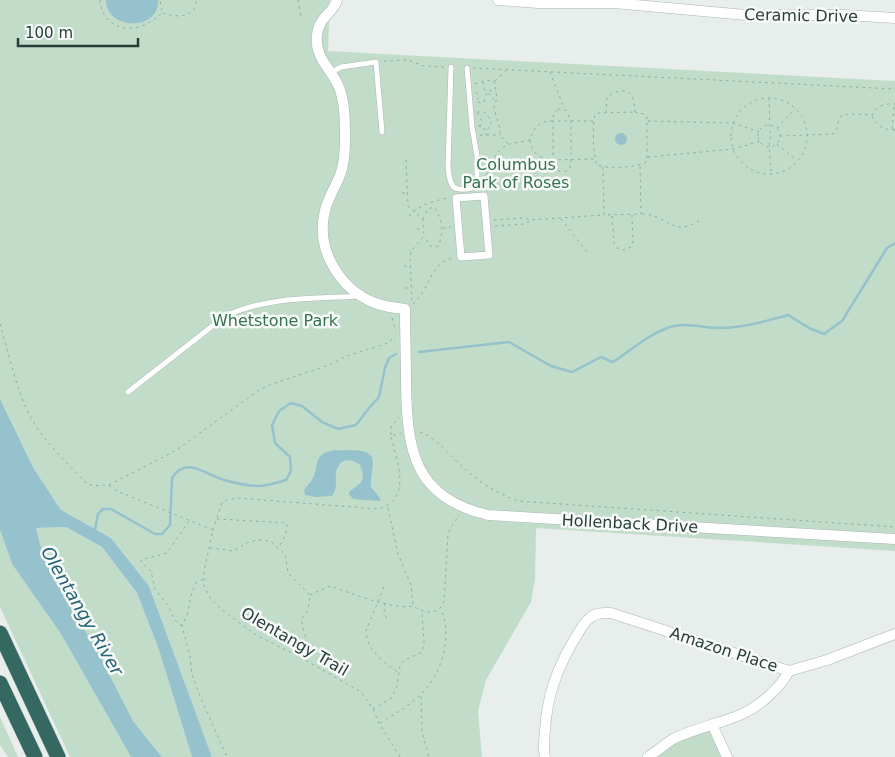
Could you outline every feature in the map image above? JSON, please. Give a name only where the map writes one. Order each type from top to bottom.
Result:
[{"type":"highway","points":[[0,633],[58,757]]},
{"type":"highway","points":[[0,683],[35,757]]},
{"type":"street","points":[[337,0],[335,6],[323,19],[317,36],[319,54],[332,72],[340,89],[343,102],[345,146],[341,174],[324,214],[324,241],[327,254],[340,278],[360,296],[374,303],[389,307],[408,307]]},
{"type":"street","name":"Ceramic Drive","points":[[498,0],[622,3],[740,15],[843,15],[895,18]]},
{"type":"street","points":[[484,196],[489,255],[461,257],[456,198],[484,196]]},
{"type":"street","name":"Hollenback Drive","points":[[408,307],[406,344],[408,432],[415,458],[424,476],[443,496],[463,508],[504,516],[895,540]]},
{"type":"street","name":"Amazon Place","points":[[545,757],[545,722],[548,700],[554,680],[561,662],[583,625],[590,617],[600,612],[612,613],[789,671],[827,660],[895,634]]},
{"type":"street","points":[[648,757],[674,739],[742,714],[755,706],[784,681],[789,671]]},
{"type":"street","points":[[712,724],[727,757]]},
{"type":"lane","points":[[332,72],[341,67],[376,62],[382,132]]},
{"type":"lane","points":[[451,67],[448,167],[450,182],[458,190],[472,188],[477,182],[477,156],[471,121],[466,68]]},
{"type":"lane","points":[[128,392],[224,317],[239,310],[270,301],[360,296]]},
{"type":"path","points":[[100,0],[100,8],[111,24],[125,27],[138,27],[150,22],[162,13]]},
{"type":"path","points":[[160,0],[162,13]]},
{"type":"path","points":[[162,13],[186,16],[194,10],[196,0]]},
{"type":"path","points":[[298,0],[301,16]]},
{"type":"path","points":[[376,62],[408,60],[424,66],[451,67]]},
{"type":"path","points":[[466,68],[895,90]]},
{"type":"path","points":[[494,82],[507,70]]},
{"type":"path","points":[[550,72],[564,109],[568,112],[570,121],[570,168],[565,172],[561,172],[556,169],[553,160],[553,121],[556,111],[561,108],[564,109]]},
{"type":"path","points":[[474,86],[476,83],[483,81],[489,80],[494,82]]},
{"type":"path","points":[[483,81],[484,89],[496,101]]},
{"type":"path","points":[[494,82],[497,98],[494,108],[500,135],[509,145]]},
{"type":"path","points":[[477,101],[484,102],[487,92],[496,88]]},
{"type":"path","points":[[474,90],[479,96],[474,105]]},
{"type":"path","points":[[606,113],[608,97],[615,92],[622,91],[629,93],[634,99],[635,112]]},
{"type":"path","points":[[759,98],[769,98],[779,99],[796,108],[802,115],[808,135],[804,154],[798,162],[782,172],[771,174],[756,172],[744,165],[737,157],[732,141],[733,123],[744,107],[759,98]]},
{"type":"path","points":[[769,98],[771,174]]},
{"type":"path","points":[[894,104],[894,130],[877,124],[872,115],[877,108],[894,104]]},
{"type":"path","points":[[776,128],[796,108]]},
{"type":"path","points":[[474,109],[481,118],[481,127],[478,134],[482,136],[500,135]]},
{"type":"path","points":[[474,116],[480,110],[492,121]]},
{"type":"path","points":[[635,112],[644,114],[648,121],[648,157],[646,164],[640,166],[603,167],[597,165],[594,159],[595,115],[606,113],[635,112]]},
{"type":"path","points":[[780,136],[833,134],[842,115],[872,115]]},
{"type":"path","points":[[486,136],[486,130],[492,121],[497,119]]},
{"type":"path","points":[[594,121],[553,121],[540,123],[533,131],[530,140],[534,150],[540,157],[553,160],[594,159]]},
{"type":"path","points":[[648,121],[733,123],[759,132]]},
{"type":"path","points":[[476,123],[486,130]]},
{"type":"path","points":[[769,125],[776,128],[780,136],[777,143],[770,146],[764,145],[760,141],[759,132],[763,127],[769,125]]},
{"type":"path","points":[[484,196],[488,170],[498,154],[509,145],[530,140]]},
{"type":"path","points":[[648,157],[734,149],[760,141]]},
{"type":"path","points":[[777,143],[798,162]]},
{"type":"path","points":[[406,160],[408,206],[423,220]]},
{"type":"path","points":[[640,166],[642,214]]},
{"type":"path","points":[[603,167],[604,215]]},
{"type":"path","points":[[401,171],[407,171]]},
{"type":"path","points":[[402,193],[408,192]]},
{"type":"path","points":[[409,216],[427,203],[456,198]]},
{"type":"path","points":[[434,207],[440,215],[442,228],[438,246],[430,246],[424,236],[423,220],[428,208],[434,207]]},
{"type":"path","points":[[612,215],[614,244],[617,248],[624,250],[631,247],[633,243],[632,214]]},
{"type":"path","points":[[486,223],[525,218],[530,220],[642,214],[656,216],[673,227],[681,227],[692,226],[703,218]]},
{"type":"path","points":[[560,218],[587,252]]},
{"type":"path","points":[[486,223],[525,224],[530,220]]},
{"type":"path","points":[[442,228],[447,227]]},
{"type":"path","points":[[417,229],[423,229]]},
{"type":"path","points":[[408,307],[412,288],[411,251],[424,236]]},
{"type":"path","points":[[408,307],[422,293],[429,278],[438,266],[446,260],[461,257]]},
{"type":"path","points":[[404,266],[411,266]]},
{"type":"path","points":[[404,288],[412,288]]},
{"type":"path","points":[[0,324],[23,400],[30,416],[40,431],[90,486],[109,486],[175,450],[258,390],[329,365],[347,356],[388,343],[393,340],[396,334]]},
{"type":"path","points":[[182,626],[196,583],[204,579],[213,530],[222,503],[236,498],[378,510],[387,507],[399,494],[400,477],[391,436],[393,422],[404,414]]},
{"type":"path","points":[[391,436],[408,432],[421,432],[433,439],[470,474],[497,492],[518,501],[895,527]]},
{"type":"path","points":[[109,486],[213,530]]},
{"type":"path","points":[[387,507],[398,554],[411,585],[413,606]]},
{"type":"path","points":[[379,724],[421,695],[437,675],[443,654],[447,625],[441,609],[444,602],[448,535],[463,508]]},
{"type":"path","points":[[217,519],[287,523],[286,534],[279,548]]},
{"type":"path","points":[[190,520],[167,553],[141,560],[141,562],[151,571],[155,589],[168,606],[175,620],[182,626],[190,656],[192,675],[227,757]]},
{"type":"path","points":[[210,547],[234,551],[246,543],[257,540],[270,541],[285,554],[288,573],[310,595]]},
{"type":"path","name":"Olentangy Trail","points":[[204,579],[206,592],[221,609],[256,635],[300,657],[361,692],[373,709],[379,724],[400,757]]},
{"type":"path","points":[[310,595],[330,586],[378,602],[406,607],[413,606],[422,611],[441,609]]},
{"type":"path","points":[[384,587],[366,631],[368,644],[399,673]]},
{"type":"path","points":[[300,657],[306,639],[301,620],[308,610],[310,595]]},
{"type":"path","points":[[385,603],[384,612],[387,620]]},
{"type":"path","points":[[373,709],[391,698],[397,686],[403,662],[422,652],[424,642],[422,611]]},
{"type":"path","points":[[421,695],[422,732],[428,757]]},
{"type":"green space","name":"Whetstone Park","points":[[0,0],[330,0],[328,51],[895,81],[895,551],[536,528],[535,579],[531,602],[486,680],[478,711],[482,757],[212,757],[149,586],[111,538],[61,510],[34,469],[0,399]]},
{"type":"green space","points":[[66,527],[102,547],[137,593],[159,650],[192,757],[162,757],[133,721],[102,660],[44,559],[36,528]]},
{"type":"green space","points":[[0,530],[12,564],[61,634],[131,757],[70,757],[0,607]]},
{"type":"green space","points":[[0,717],[18,757],[8,757],[0,745]]},
{"type":"green space","points":[[709,729],[724,757],[657,757],[681,739]]},
{"type":"water","points":[[106,0],[158,0],[156,10],[151,17],[142,22],[133,23],[123,22],[114,17],[108,10]]},
{"type":"water","points":[[619,133],[623,133],[627,139],[623,145],[619,145],[615,141],[615,137]]},
{"type":"water","points":[[0,399],[34,469],[61,510],[111,538],[149,586],[212,757],[192,757],[159,650],[137,593],[102,547],[66,527],[36,528],[44,559],[102,660],[133,721],[162,757],[131,757],[61,634],[12,564],[0,530]]},
{"type":"water","points":[[335,450],[364,451],[372,457],[371,487],[380,498],[380,501],[353,499],[349,494],[360,484],[363,475],[360,465],[349,460],[342,462],[337,468],[336,487],[332,496],[316,497],[305,495],[304,490],[314,476],[320,456]]},
{"type":"waterway","points":[[419,352],[509,342],[551,366],[572,372],[601,357],[613,362],[655,334],[676,326],[729,328],[755,324],[788,315],[809,328],[824,334],[842,321],[887,248],[895,243]]},
{"type":"waterway","points":[[95,530],[98,514],[103,509],[111,509],[155,534],[162,534],[170,525],[172,478],[178,471],[184,468],[197,468],[224,480],[259,486],[286,480],[291,471],[290,457],[275,443],[272,425],[279,411],[291,403],[302,406],[322,422],[338,429],[356,425],[379,397],[385,368],[389,358],[396,354]]},
{"type":"park label","name":"Columbus Park of Roses","points":[[516,173]]},
{"type":"water label","name":"Olentangy River","points":[[82,611]]}]
